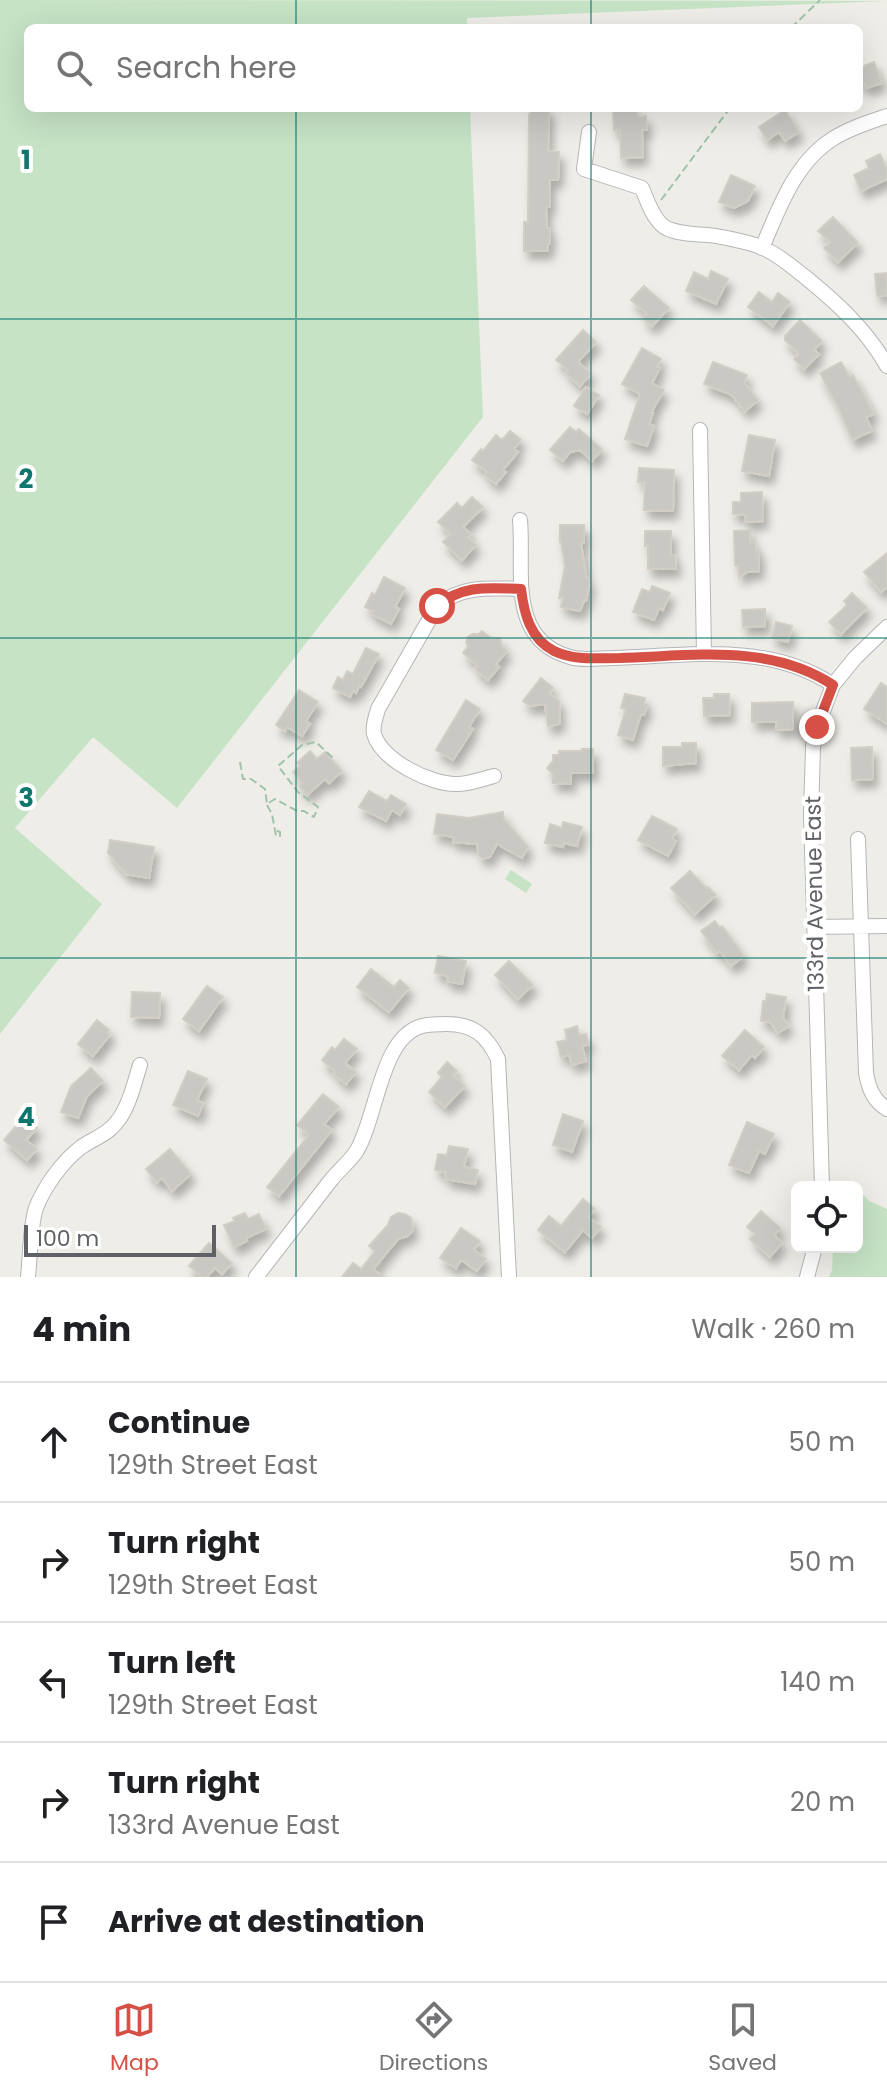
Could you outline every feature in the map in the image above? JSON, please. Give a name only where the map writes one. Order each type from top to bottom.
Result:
[{"type":"street","points":[[762,248],[792,184],[815,152],[834,138],[887,116]]},
{"type":"street","points":[[589,132],[584,169],[642,188],[662,226],[672,231],[762,248],[782,258],[881,343],[887,366]]},
{"type":"street","points":[[700,430],[704,654]]},
{"type":"street","points":[[520,520],[521,589],[526,616],[536,636],[552,650],[570,657],[704,654],[766,658],[802,668],[833,685]]},
{"type":"street","points":[[494,776],[459,784],[422,778],[382,748],[374,734],[378,709],[437,606],[461,591],[521,589]]},
{"type":"street","name":"133rd Avenue East","points":[[822,1181],[811,764],[817,727],[833,685],[887,627]]},
{"type":"street","points":[[858,839],[866,1073],[873,1095],[887,1109]]},
{"type":"street","points":[[814,927],[887,926]]},
{"type":"street","points":[[256,1277],[336,1173],[354,1155],[363,1140],[382,1078],[397,1044],[423,1026],[458,1024],[490,1042],[500,1068],[509,1277]]},
{"type":"street","points":[[28,1277],[35,1211],[45,1188],[81,1146],[107,1133],[118,1122],[140,1065]]},
{"type":"street","points":[[807,1277],[813,1253]]},
{"type":"path","points":[[795,24],[820,0]]},
{"type":"path","points":[[652,210],[727,112]]},
{"type":"path","points":[[267,804],[275,799],[314,817],[318,807],[298,792],[278,766],[302,745],[316,742],[334,759]]},
{"type":"path","points":[[240,762],[243,779],[251,779],[265,789],[275,830]]},
{"type":"green space","points":[[0,0],[887,1],[467,18],[467,24],[24,24],[24,112],[470,112],[483,417],[177,808],[93,737],[15,828],[102,904],[0,1034]]},
{"type":"green space","points":[[511,870],[532,884],[526,893],[505,879]]},
{"type":"green space","points":[[863,1194],[869,1201],[887,1209],[887,1277],[829,1277],[833,1253],[863,1253]]},
{"type":"building","points":[[874,62],[882,83],[867,88],[863,84],[863,66]]},
{"type":"building","points":[[531,112],[549,112],[548,151],[559,152],[558,180],[550,180],[550,207],[546,207],[547,228],[550,228],[548,251],[524,251],[524,222],[528,222]]},
{"type":"building","points":[[613,112],[637,112],[638,117],[646,116],[647,130],[642,130],[643,157],[621,158],[620,130],[614,130]]},
{"type":"building","points":[[786,112],[799,132],[785,141],[779,132],[767,140],[759,127]]},
{"type":"building","points":[[880,154],[887,169],[887,179],[861,191],[854,175],[869,168],[866,161]]},
{"type":"building","points":[[731,175],[755,186],[748,201],[734,208],[719,202]]},
{"type":"building","points":[[833,217],[858,243],[838,262],[824,248],[830,242],[818,231]]},
{"type":"building","points":[[711,271],[728,279],[716,304],[686,291],[694,272],[708,279]]},
{"type":"building","points":[[887,273],[887,295],[877,296],[875,274]]},
{"type":"building","points":[[644,286],[669,308],[652,326],[643,318],[647,314],[631,300]]},
{"type":"building","points":[[759,292],[772,302],[778,293],[790,302],[773,326],[748,307]]},
{"type":"building","points":[[800,320],[822,341],[814,350],[819,354],[804,369],[794,359],[799,354],[785,340]]},
{"type":"building","points":[[583,330],[596,342],[578,362],[591,374],[580,386],[556,360]]},
{"type":"building","points":[[642,348],[661,359],[652,383],[664,390],[651,413],[649,424],[654,426],[647,446],[625,439],[640,394],[622,384]]},
{"type":"building","points":[[713,362],[747,375],[744,383],[758,400],[745,411],[732,395],[704,384]]},
{"type":"building","points":[[841,362],[850,377],[853,375],[874,414],[866,417],[872,431],[852,440],[820,373]]},
{"type":"building","points":[[586,387],[599,395],[587,414],[574,406]]},
{"type":"building","points":[[570,427],[576,432],[579,429],[602,449],[592,461],[580,450],[570,452],[563,461],[550,450]]},
{"type":"building","points":[[510,431],[521,440],[514,449],[518,452],[496,484],[472,460],[496,435],[502,440]]},
{"type":"building","points":[[749,435],[775,440],[769,476],[742,471]]},
{"type":"building","points":[[639,468],[674,470],[673,511],[644,510],[645,482],[638,482]]},
{"type":"building","points":[[762,492],[763,521],[745,522],[746,515],[733,514],[733,502],[741,502],[741,493]]},
{"type":"building","points":[[472,497],[483,507],[463,527],[476,545],[462,560],[443,542],[451,534],[438,522],[457,503],[462,508]]},
{"type":"building","points":[[560,525],[584,525],[584,543],[581,543],[586,576],[590,582],[586,601],[580,611],[561,607],[563,598],[559,598],[565,566]]},
{"type":"building","points":[[750,530],[750,542],[755,542],[756,552],[759,551],[759,571],[747,572],[739,577],[738,565],[735,565],[734,531]]},
{"type":"building","points":[[645,531],[671,531],[671,555],[675,555],[676,569],[648,569]]},
{"type":"building","points":[[887,553],[887,587],[881,592],[864,572]]},
{"type":"building","points":[[384,577],[405,588],[395,607],[399,609],[391,624],[365,607]]},
{"type":"building","points":[[652,586],[670,593],[663,610],[659,608],[654,620],[633,612],[642,589],[650,592]]},
{"type":"building","points":[[852,593],[867,608],[841,634],[829,622],[847,605],[844,601]]},
{"type":"building","points":[[765,609],[765,626],[743,627],[742,610]]},
{"type":"building","points":[[776,622],[792,626],[788,642],[772,638]]},
{"type":"building","points":[[482,631],[491,638],[500,638],[507,651],[488,680],[463,653],[468,647],[468,637]]},
{"type":"building","points":[[366,648],[379,654],[361,687],[356,693],[353,691],[350,697],[333,688],[338,677],[343,680],[347,671],[353,674]]},
{"type":"building","points":[[541,678],[553,688],[549,693],[559,701],[560,724],[548,726],[545,704],[530,706],[523,701]]},
{"type":"building","points":[[881,683],[887,687],[887,724],[864,709]]},
{"type":"building","points":[[299,690],[318,702],[306,721],[310,724],[302,736],[287,727],[285,731],[276,725]]},
{"type":"building","points":[[625,694],[645,698],[644,704],[647,705],[633,740],[618,735],[626,709],[621,708]]},
{"type":"building","points":[[714,694],[729,694],[730,715],[704,716],[703,698],[714,698]]},
{"type":"building","points":[[466,700],[480,709],[469,727],[473,729],[453,760],[436,750]]},
{"type":"building","points":[[793,702],[793,729],[777,730],[776,722],[752,722],[752,703]]},
{"type":"building","points":[[682,743],[696,743],[696,763],[663,766],[663,747],[682,747]]},
{"type":"building","points":[[872,747],[873,779],[852,780],[851,748]]},
{"type":"building","points":[[593,749],[593,773],[571,773],[571,784],[553,783],[553,774],[547,768],[553,761],[553,755],[559,755],[559,751]]},
{"type":"building","points":[[310,751],[317,759],[325,752],[342,771],[329,783],[325,779],[307,795],[293,772],[300,766],[297,763]]},
{"type":"building","points":[[369,791],[387,801],[391,795],[406,804],[400,815],[392,810],[386,821],[359,807]]},
{"type":"building","points":[[503,812],[504,819],[528,847],[522,858],[497,844],[490,857],[483,859],[477,844],[453,842],[454,837],[434,834],[437,814],[469,818]]},
{"type":"building","points":[[652,816],[677,829],[672,838],[676,841],[668,856],[638,840]]},
{"type":"building","points":[[563,822],[582,827],[577,846],[545,843],[550,824],[562,828]]},
{"type":"building","points":[[110,840],[154,847],[149,878],[126,874],[108,853]]},
{"type":"building","points":[[690,871],[716,895],[695,914],[671,888]]},
{"type":"building","points":[[715,921],[744,956],[731,966],[701,931]]},
{"type":"building","points":[[438,956],[466,961],[462,984],[447,981],[448,976],[435,973]]},
{"type":"building","points":[[509,961],[533,985],[518,999],[495,975]]},
{"type":"building","points":[[371,969],[394,987],[400,980],[409,988],[389,1012],[357,987]]},
{"type":"building","points":[[207,986],[223,997],[199,1031],[183,1019]]},
{"type":"building","points":[[132,992],[160,993],[159,1018],[131,1017]]},
{"type":"building","points":[[767,994],[786,997],[783,1018],[789,1026],[778,1033],[770,1022],[761,1021]]},
{"type":"building","points":[[97,1020],[109,1030],[107,1033],[110,1035],[93,1056],[78,1044]]},
{"type":"building","points":[[577,1026],[579,1035],[586,1034],[589,1044],[582,1046],[586,1061],[572,1065],[569,1055],[561,1057],[557,1042],[567,1040],[565,1030]]},
{"type":"building","points":[[745,1030],[764,1047],[739,1070],[722,1056]]},
{"type":"building","points":[[344,1039],[357,1049],[345,1063],[356,1072],[346,1084],[322,1060],[332,1047],[335,1050]]},
{"type":"building","points":[[447,1062],[457,1071],[453,1075],[465,1086],[445,1107],[429,1092],[442,1077],[438,1073]]},
{"type":"building","points":[[91,1068],[103,1081],[87,1096],[78,1118],[61,1112],[71,1086]]},
{"type":"building","points":[[188,1071],[207,1079],[197,1100],[203,1103],[198,1116],[173,1105]]},
{"type":"building","points":[[323,1094],[339,1107],[324,1124],[332,1130],[279,1196],[267,1187],[309,1135],[297,1125]]},
{"type":"building","points":[[563,1114],[583,1121],[572,1152],[553,1145]]},
{"type":"building","points":[[24,1117],[37,1128],[26,1140],[37,1149],[27,1160],[4,1140]]},
{"type":"building","points":[[747,1122],[774,1134],[765,1154],[759,1151],[749,1173],[729,1165]]},
{"type":"building","points":[[449,1146],[468,1149],[464,1167],[478,1170],[475,1184],[445,1179],[446,1172],[435,1170],[438,1154],[447,1155]]},
{"type":"building","points":[[170,1149],[191,1174],[172,1191],[162,1178],[157,1182],[146,1169]]},
{"type":"building","points":[[583,1199],[595,1209],[588,1217],[601,1227],[592,1238],[583,1230],[565,1252],[538,1230],[549,1216],[561,1226]]},
{"type":"building","points":[[761,1211],[780,1228],[774,1235],[782,1243],[770,1257],[750,1239],[755,1234],[747,1227]]},
{"type":"building","points":[[245,1213],[248,1219],[259,1214],[266,1229],[234,1247],[224,1225]]},
{"type":"building","points":[[398,1213],[411,1218],[413,1230],[408,1236],[398,1239],[373,1269],[383,1277],[342,1277],[353,1263],[361,1269],[375,1251],[369,1246],[388,1225],[391,1217]]},
{"type":"building","points":[[461,1228],[480,1241],[474,1250],[486,1259],[477,1271],[461,1260],[456,1268],[440,1258]]},
{"type":"building","points":[[209,1243],[232,1263],[222,1274],[215,1268],[207,1277],[202,1277],[189,1266]]},
{"type":"route","points":[[437,606],[461,591],[521,589],[526,616],[536,636],[552,650],[570,657],[746,655],[802,668],[833,685],[817,727]]}]
